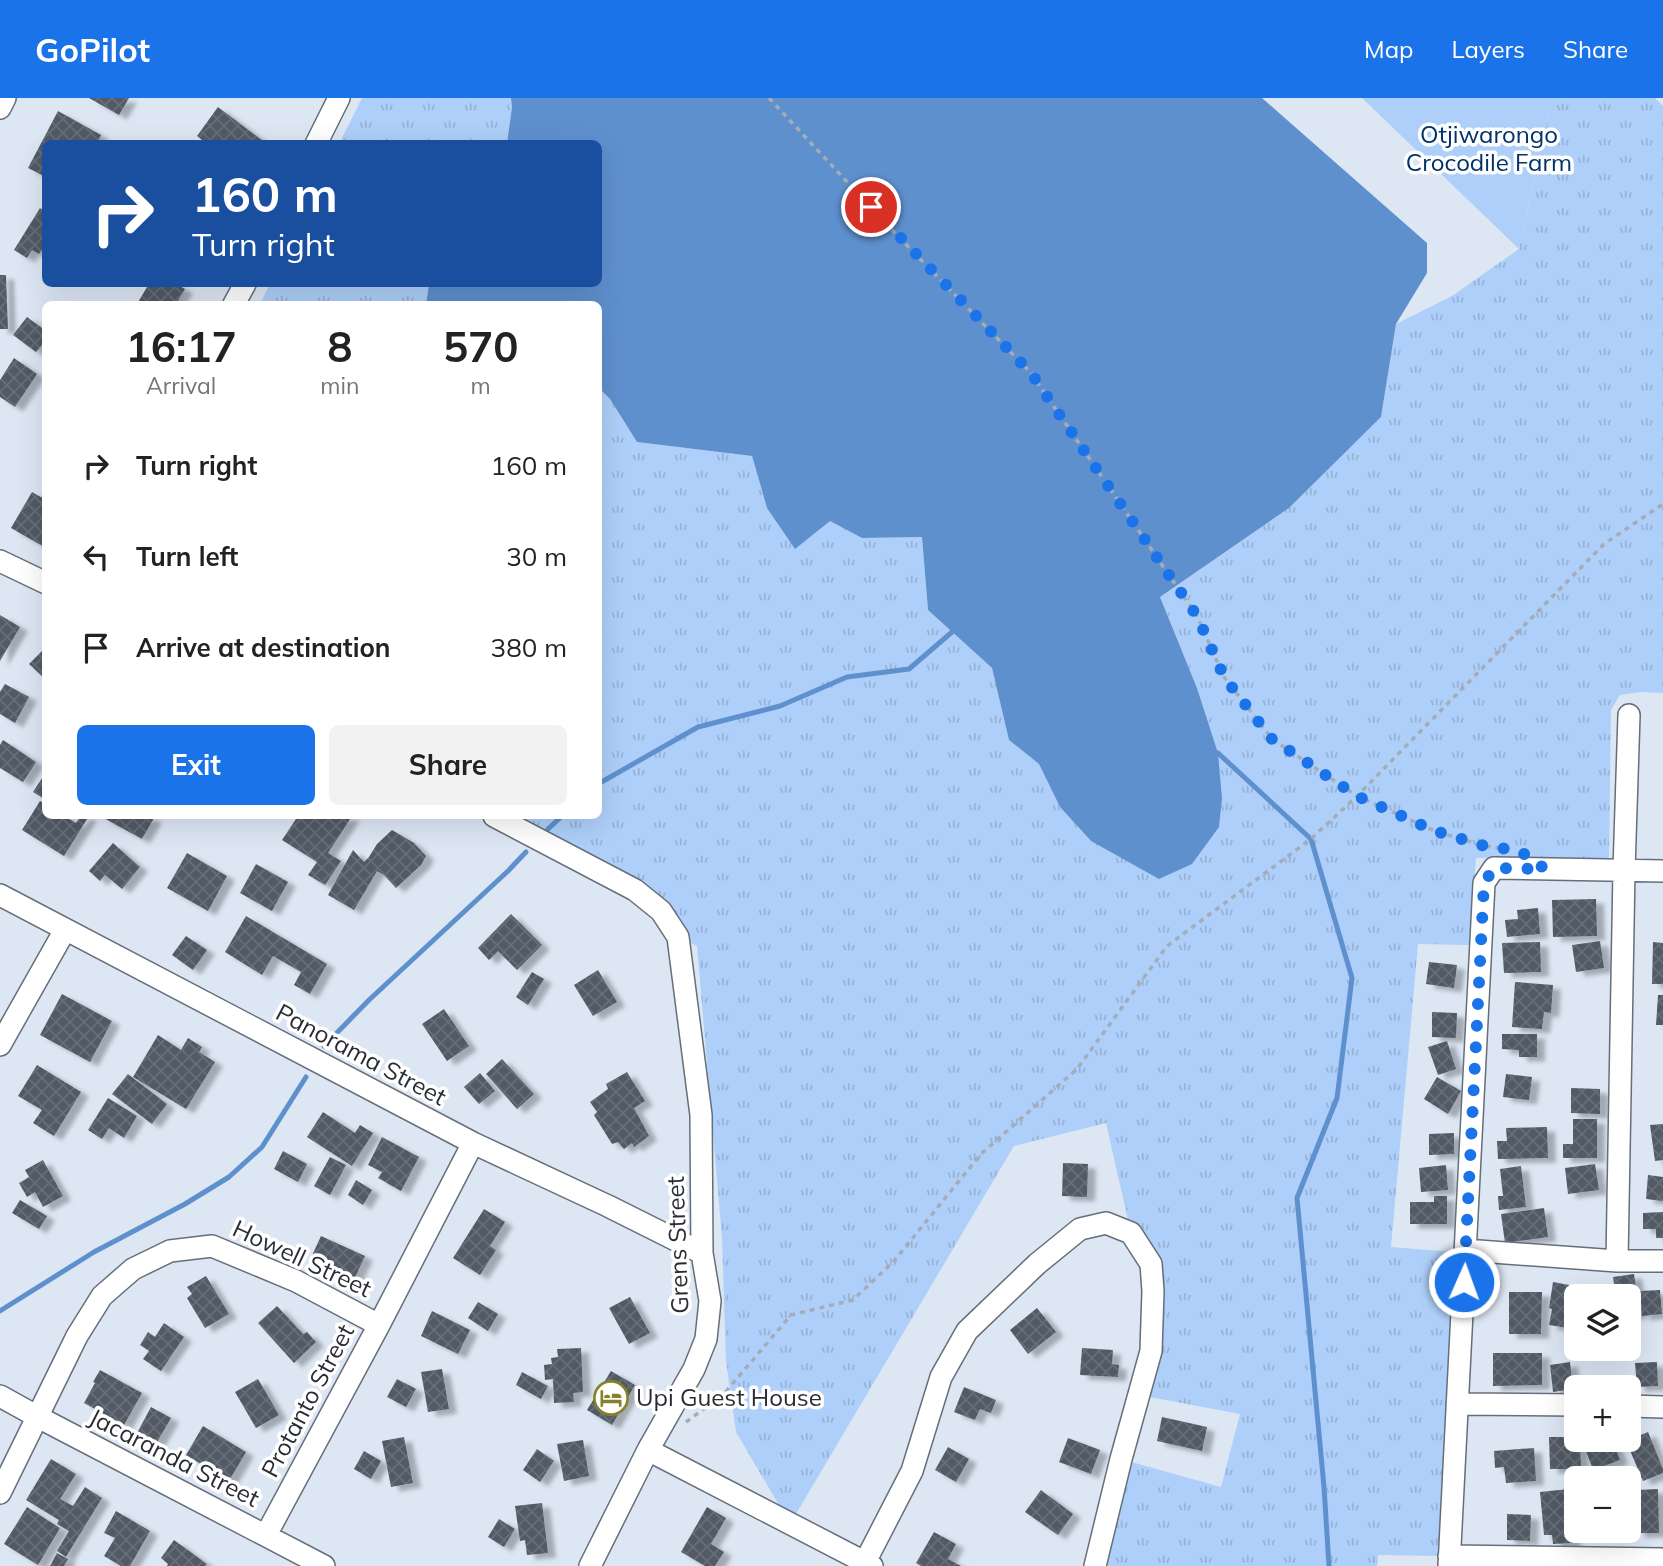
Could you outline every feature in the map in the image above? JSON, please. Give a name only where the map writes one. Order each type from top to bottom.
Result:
[{"type":"street","points":[[0,108],[5,98]]},
{"type":"street","points":[[318,140],[339,98]]},
{"type":"street","points":[[0,561],[42,581]]},
{"type":"street","points":[[1617,1261],[1629,715]]},
{"type":"street","name":"Grens Street","points":[[500,819],[635,890],[661,911],[678,937],[701,1115],[702,1252],[710,1301],[706,1339],[694,1369],[648,1450],[590,1566]]},
{"type":"street","points":[[1663,871],[1494,868],[1484,883],[1449,1561],[1663,1559]]},
{"type":"street","name":"Panorama Street","points":[[0,895],[473,1143],[702,1252]]},
{"type":"street","points":[[0,1045],[65,930]]},
{"type":"street","name":"Protanto Street","points":[[266,1535],[473,1143]]},
{"type":"street","points":[[648,1450],[867,1565],[912,1471],[941,1377],[967,1331],[1037,1264],[1080,1229],[1106,1223],[1131,1233],[1151,1264],[1153,1303],[1151,1351],[1095,1566]]},
{"type":"street","name":"Howell Street","points":[[0,1493],[77,1336],[102,1296],[133,1269],[170,1251],[212,1246],[296,1281],[379,1325]]},
{"type":"street","points":[[1465,1250],[1617,1261],[1663,1261]]},
{"type":"street","name":"Jacaranda Street","points":[[0,1396],[324,1566]]},
{"type":"street","points":[[1457,1404],[1564,1405]]},
{"type":"street","points":[[1641,1406],[1663,1407]]},
{"type":"path","points":[[769,98],[1031,373],[1197,616],[1224,677],[1272,739],[1357,796],[1435,831],[1481,845],[1507,849]]},
{"type":"path","points":[[680,1426],[723,1395],[791,1315],[853,1300],[894,1261],[981,1154],[1077,1069],[1167,946],[1311,839],[1357,796],[1604,544],[1663,504]]},
{"type":"green space","points":[[362,98],[511,98],[507,140],[341,140]]},
{"type":"green space","name":"Otjiwarongo Crocodile Farm","points":[[1362,98],[1552,98],[1519,249]]},
{"type":"green space","points":[[1552,98],[1655,98],[1663,106],[1663,693],[1620,695],[1611,710],[1609,859],[1476,858],[1469,945],[1418,944],[1391,1247],[1453,1252],[1441,1556],[1378,1555],[1377,1566],[1105,1566],[1121,1459],[1221,1487],[1240,1414],[1139,1395],[1153,1291],[1131,1233],[1106,1123],[1014,1146],[790,1524],[736,1432],[726,1361],[722,1238],[697,946],[678,937],[661,911],[499,819],[602,819],[602,391],[637,442],[752,456],[767,508],[830,521],[862,538],[922,537],[928,610],[992,668],[1009,740],[1039,764],[1060,807],[1091,841],[1218,753],[1197,688],[1160,597],[1289,508],[1381,417],[1396,324],[1452,296],[1519,249]]},
{"type":"green space","points":[[268,287],[429,287],[426,301],[262,301]]},
{"type":"shaded area","points":[[511,98],[1262,98],[1427,243],[1427,273],[1396,324],[1381,417],[1289,508],[1160,597],[1197,688],[1218,753],[1222,798],[1219,827],[1192,864],[1159,879],[1091,841],[1060,807],[1039,764],[1009,740],[992,668],[928,610],[922,537],[862,538],[830,521],[795,549],[767,508],[752,456],[637,442],[602,391],[602,301],[426,301],[429,287],[602,287],[602,140],[507,140]]},
{"type":"building","points":[[89,98],[129,98],[119,115]]},
{"type":"building","points":[[218,107],[262,140],[202,140],[197,136]]},
{"type":"building","points":[[58,111],[101,135],[99,140],[43,140]]},
{"type":"building","points":[[42,141],[42,175],[28,168]]},
{"type":"building","points":[[40,208],[42,250],[39,254],[32,250],[27,258],[14,250]]},
{"type":"building","points":[[0,275],[6,275],[8,329],[0,329]]},
{"type":"building","points":[[147,287],[185,289],[178,301],[139,301]]},
{"type":"building","points":[[27,317],[42,328],[42,345],[36,352],[13,335]]},
{"type":"building","points":[[14,358],[37,374],[15,407],[0,397],[0,380]]},
{"type":"building","points":[[32,492],[42,498],[42,546],[11,528]]},
{"type":"building","points":[[0,615],[20,627],[0,661]]},
{"type":"building","points":[[42,651],[42,676],[29,664]]},
{"type":"building","points":[[5,684],[29,697],[15,723],[0,714],[0,692]]},
{"type":"building","points":[[3,740],[36,762],[23,782],[0,768],[0,745]]},
{"type":"building","points":[[42,778],[42,798],[33,792]]},
{"type":"building","points":[[40,801],[42,819],[69,819],[76,823],[79,819],[87,819],[64,856],[22,830]]},
{"type":"building","points":[[105,819],[153,819],[142,839]]},
{"type":"building","points":[[296,819],[350,819],[328,853],[341,861],[325,885],[308,875],[317,862],[282,840]]},
{"type":"building","points":[[392,830],[414,843],[426,856],[421,865],[396,888],[377,871],[354,910],[328,895],[353,850],[364,862]]},
{"type":"building","points":[[113,843],[140,867],[122,889],[105,875],[100,881],[89,871]]},
{"type":"building","points":[[187,853],[227,876],[208,911],[167,888]]},
{"type":"building","points":[[256,864],[288,882],[272,911],[240,893]]},
{"type":"building","points":[[1596,899],[1597,936],[1553,937],[1552,900]]},
{"type":"building","points":[[1538,908],[1540,934],[1507,937],[1505,920],[1518,919],[1517,910]]},
{"type":"building","points":[[511,914],[542,945],[517,970],[498,951],[489,960],[478,948]]},
{"type":"building","points":[[246,916],[327,964],[310,994],[294,985],[301,972],[273,956],[262,975],[225,952]]},
{"type":"building","points":[[186,936],[207,950],[193,970],[172,955]]},
{"type":"building","points":[[1600,941],[1604,968],[1576,972],[1572,945]]},
{"type":"building","points":[[1540,942],[1541,972],[1504,973],[1502,943]]},
{"type":"building","points":[[1653,942],[1663,943],[1663,984],[1652,984]]},
{"type":"building","points":[[1429,962],[1457,965],[1454,988],[1426,984]]},
{"type":"building","points":[[598,970],[617,1002],[593,1016],[574,985]]},
{"type":"building","points":[[532,972],[544,979],[528,1005],[516,997]]},
{"type":"building","points":[[1515,982],[1553,985],[1551,1013],[1544,1012],[1542,1029],[1512,1027]]},
{"type":"building","points":[[62,994],[112,1021],[90,1062],[40,1035]]},
{"type":"building","points":[[1658,995],[1663,995],[1663,1025],[1656,1025]]},
{"type":"building","points":[[444,1009],[469,1046],[447,1061],[422,1024]]},
{"type":"building","points":[[1432,1012],[1457,1013],[1456,1038],[1432,1037]]},
{"type":"building","points":[[1502,1034],[1537,1034],[1537,1057],[1519,1057],[1519,1050],[1502,1049]]},
{"type":"building","points":[[158,1035],[181,1050],[188,1038],[202,1047],[199,1052],[215,1062],[186,1109],[133,1077]]},
{"type":"building","points":[[1447,1041],[1456,1069],[1438,1075],[1428,1047]]},
{"type":"building","points":[[502,1059],[534,1094],[517,1109],[486,1074]]},
{"type":"building","points":[[37,1065],[81,1092],[54,1136],[33,1123],[42,1110],[18,1096]]},
{"type":"building","points":[[627,1072],[645,1101],[634,1108],[649,1136],[634,1147],[632,1143],[624,1149],[618,1142],[612,1144],[594,1115],[597,1112],[590,1102],[608,1089],[606,1084]]},
{"type":"building","points":[[480,1073],[495,1091],[479,1104],[464,1087]]},
{"type":"building","points":[[128,1074],[167,1104],[152,1124],[112,1094]]},
{"type":"building","points":[[1506,1074],[1532,1077],[1529,1100],[1503,1097]]},
{"type":"building","points":[[1437,1077],[1461,1091],[1448,1114],[1424,1099]]},
{"type":"building","points":[[1571,1088],[1600,1089],[1600,1114],[1571,1113]]},
{"type":"building","points":[[108,1098],[137,1116],[124,1138],[109,1128],[102,1139],[88,1130]]},
{"type":"building","points":[[323,1112],[355,1133],[360,1125],[373,1133],[352,1166],[307,1137]]},
{"type":"building","points":[[1573,1119],[1597,1119],[1597,1158],[1563,1158],[1563,1144],[1573,1144]]},
{"type":"building","points":[[1663,1124],[1663,1160],[1655,1161],[1650,1125]]},
{"type":"building","points":[[1547,1127],[1548,1158],[1498,1159],[1497,1141],[1507,1141],[1506,1128]]},
{"type":"building","points":[[1454,1133],[1454,1154],[1429,1155],[1429,1134]]},
{"type":"building","points":[[382,1137],[419,1157],[401,1191],[378,1178],[382,1172],[368,1165]]},
{"type":"building","points":[[283,1151],[307,1164],[298,1182],[274,1169]]},
{"type":"building","points":[[330,1157],[346,1165],[330,1195],[314,1186]]},
{"type":"building","points":[[43,1160],[63,1196],[43,1207],[35,1192],[27,1197],[19,1183],[29,1177],[25,1170]]},
{"type":"building","points":[[1063,1163],[1088,1164],[1087,1197],[1062,1196]]},
{"type":"building","points":[[1595,1164],[1599,1190],[1568,1194],[1565,1168]]},
{"type":"building","points":[[1446,1165],[1448,1190],[1421,1192],[1419,1168]]},
{"type":"building","points":[[1521,1166],[1526,1207],[1499,1210],[1498,1196],[1503,1196],[1500,1169]]},
{"type":"building","points":[[1648,1175],[1663,1177],[1663,1201],[1646,1199]]},
{"type":"building","points":[[356,1180],[372,1190],[363,1205],[348,1195]]},
{"type":"building","points":[[1434,1196],[1447,1196],[1447,1224],[1410,1224],[1410,1202],[1434,1202]]},
{"type":"building","points":[[20,1200],[47,1216],[39,1229],[12,1213]]},
{"type":"building","points":[[1544,1208],[1548,1237],[1505,1243],[1501,1214]]},
{"type":"building","points":[[484,1209],[505,1222],[490,1246],[496,1250],[480,1275],[453,1258]]},
{"type":"building","points":[[1663,1212],[1663,1238],[1656,1238],[1656,1229],[1643,1229],[1643,1213]]},
{"type":"building","points":[[321,1236],[365,1256],[353,1282],[309,1262]]},
{"type":"building","points":[[1634,1274],[1636,1284],[1614,1284],[1613,1277]]},
{"type":"building","points":[[206,1276],[229,1314],[205,1328],[187,1298],[192,1294],[187,1287]]},
{"type":"building","points":[[1553,1282],[1564,1284],[1564,1327],[1549,1325],[1552,1309],[1549,1308]]},
{"type":"building","points":[[1660,1290],[1662,1314],[1642,1316],[1641,1291]]},
{"type":"building","points":[[1509,1292],[1542,1292],[1541,1334],[1509,1334]]},
{"type":"building","points":[[630,1297],[650,1333],[629,1344],[609,1308]]},
{"type":"building","points":[[478,1302],[498,1314],[488,1331],[468,1318]]},
{"type":"building","points":[[277,1306],[303,1334],[307,1332],[316,1342],[294,1363],[258,1323]]},
{"type":"building","points":[[1037,1308],[1056,1332],[1028,1354],[1010,1330]]},
{"type":"building","points":[[432,1311],[470,1330],[458,1354],[421,1336]]},
{"type":"building","points":[[164,1323],[184,1337],[161,1371],[143,1359],[149,1351],[140,1345],[148,1332],[155,1337]]},
{"type":"building","points":[[581,1348],[583,1392],[573,1393],[574,1402],[554,1403],[553,1379],[545,1380],[544,1365],[552,1364],[551,1358],[558,1357],[557,1349]]},
{"type":"building","points":[[1082,1348],[1113,1350],[1112,1364],[1119,1365],[1118,1377],[1080,1375]]},
{"type":"building","points":[[1493,1353],[1542,1353],[1542,1385],[1493,1386]]},
{"type":"building","points":[[1570,1362],[1571,1375],[1564,1375],[1564,1390],[1553,1392],[1550,1365]]},
{"type":"building","points":[[1657,1362],[1658,1386],[1641,1387],[1641,1375],[1636,1375],[1635,1363]]},
{"type":"building","points":[[442,1369],[449,1409],[428,1412],[421,1372]]},
{"type":"building","points":[[100,1370],[142,1393],[124,1425],[84,1403]]},
{"type":"building","name":"Upi Guest House","points":[[611,1371],[635,1385],[612,1425],[587,1410]]},
{"type":"building","points":[[522,1372],[548,1386],[541,1399],[516,1385]]},
{"type":"building","points":[[258,1379],[279,1415],[256,1428],[235,1392]]},
{"type":"building","points":[[397,1379],[416,1389],[406,1407],[387,1397]]},
{"type":"building","points":[[964,1387],[996,1400],[991,1413],[980,1409],[975,1420],[954,1412]]},
{"type":"building","points":[[151,1407],[171,1418],[156,1444],[137,1433]]},
{"type":"building","points":[[1162,1417],[1207,1427],[1202,1451],[1157,1441]]},
{"type":"building","points":[[203,1426],[246,1452],[229,1481],[186,1455]]},
{"type":"building","points":[[1648,1432],[1663,1469],[1663,1473],[1643,1481],[1641,1466],[1637,1466],[1631,1452],[1641,1452],[1641,1435]]},
{"type":"building","points":[[404,1437],[413,1483],[391,1487],[382,1441]]},
{"type":"building","points":[[1549,1437],[1564,1437],[1564,1452],[1580,1452],[1581,1466],[1550,1469]]},
{"type":"building","points":[[1068,1438],[1100,1450],[1091,1474],[1059,1462]]},
{"type":"building","points":[[583,1440],[589,1476],[564,1481],[557,1444]]},
{"type":"building","points":[[948,1447],[969,1459],[956,1482],[935,1470]]},
{"type":"building","points":[[1534,1448],[1536,1481],[1506,1483],[1504,1467],[1495,1468],[1494,1451]]},
{"type":"building","points":[[537,1449],[554,1461],[540,1482],[523,1470]]},
{"type":"building","points":[[364,1451],[381,1461],[371,1479],[354,1469]]},
{"type":"building","points":[[1586,1452],[1617,1452],[1620,1460],[1604,1466],[1592,1466]]},
{"type":"building","points":[[51,1459],[76,1474],[60,1499],[73,1506],[85,1487],[102,1498],[66,1557],[57,1551],[69,1531],[57,1524],[59,1520],[26,1500]]},
{"type":"building","points":[[1658,1489],[1659,1533],[1641,1533],[1641,1490]]},
{"type":"building","points":[[1041,1490],[1073,1514],[1058,1535],[1025,1512]]},
{"type":"building","points":[[1564,1490],[1564,1543],[1573,1543],[1553,1544],[1552,1535],[1544,1535],[1540,1492]]},
{"type":"building","points":[[542,1503],[548,1553],[527,1555],[525,1540],[520,1541],[515,1506]]},
{"type":"building","points":[[27,1507],[60,1528],[38,1565],[4,1544]]},
{"type":"building","points":[[707,1507],[726,1518],[711,1544],[724,1552],[715,1566],[705,1566],[681,1552]]},
{"type":"building","points":[[116,1511],[150,1531],[130,1566],[121,1566],[104,1556],[115,1538],[104,1533]]},
{"type":"building","points":[[1507,1514],[1531,1515],[1530,1541],[1507,1540]]},
{"type":"building","points":[[499,1519],[515,1529],[504,1547],[488,1537]]},
{"type":"building","points":[[934,1532],[956,1544],[948,1559],[961,1566],[921,1566],[916,1563]]},
{"type":"building","points":[[174,1540],[207,1564],[167,1566],[161,1558]]},
{"type":"building","points":[[57,1553],[68,1559],[64,1566],[50,1566]]},
{"type":"waterway","points":[[602,782],[698,727],[780,706],[847,677],[909,669],[952,632]]},
{"type":"waterway","points":[[1218,753],[1311,839],[1352,978],[1337,1098],[1297,1198],[1329,1566]]},
{"type":"waterway","points":[[548,829],[559,819]]},
{"type":"waterway","points":[[324,1046],[526,852]]},
{"type":"waterway","points":[[0,1311],[94,1252],[185,1204],[229,1177],[262,1147],[306,1077]]},
{"type":"place","name":"Upi Guest House","points":[[611,1398]]},
{"type":"route","points":[[871,207],[1031,373],[1197,616],[1224,677],[1272,739],[1357,796],[1435,831],[1481,845],[1520,851],[1545,869],[1494,868],[1484,883],[1464,1282]]}]
